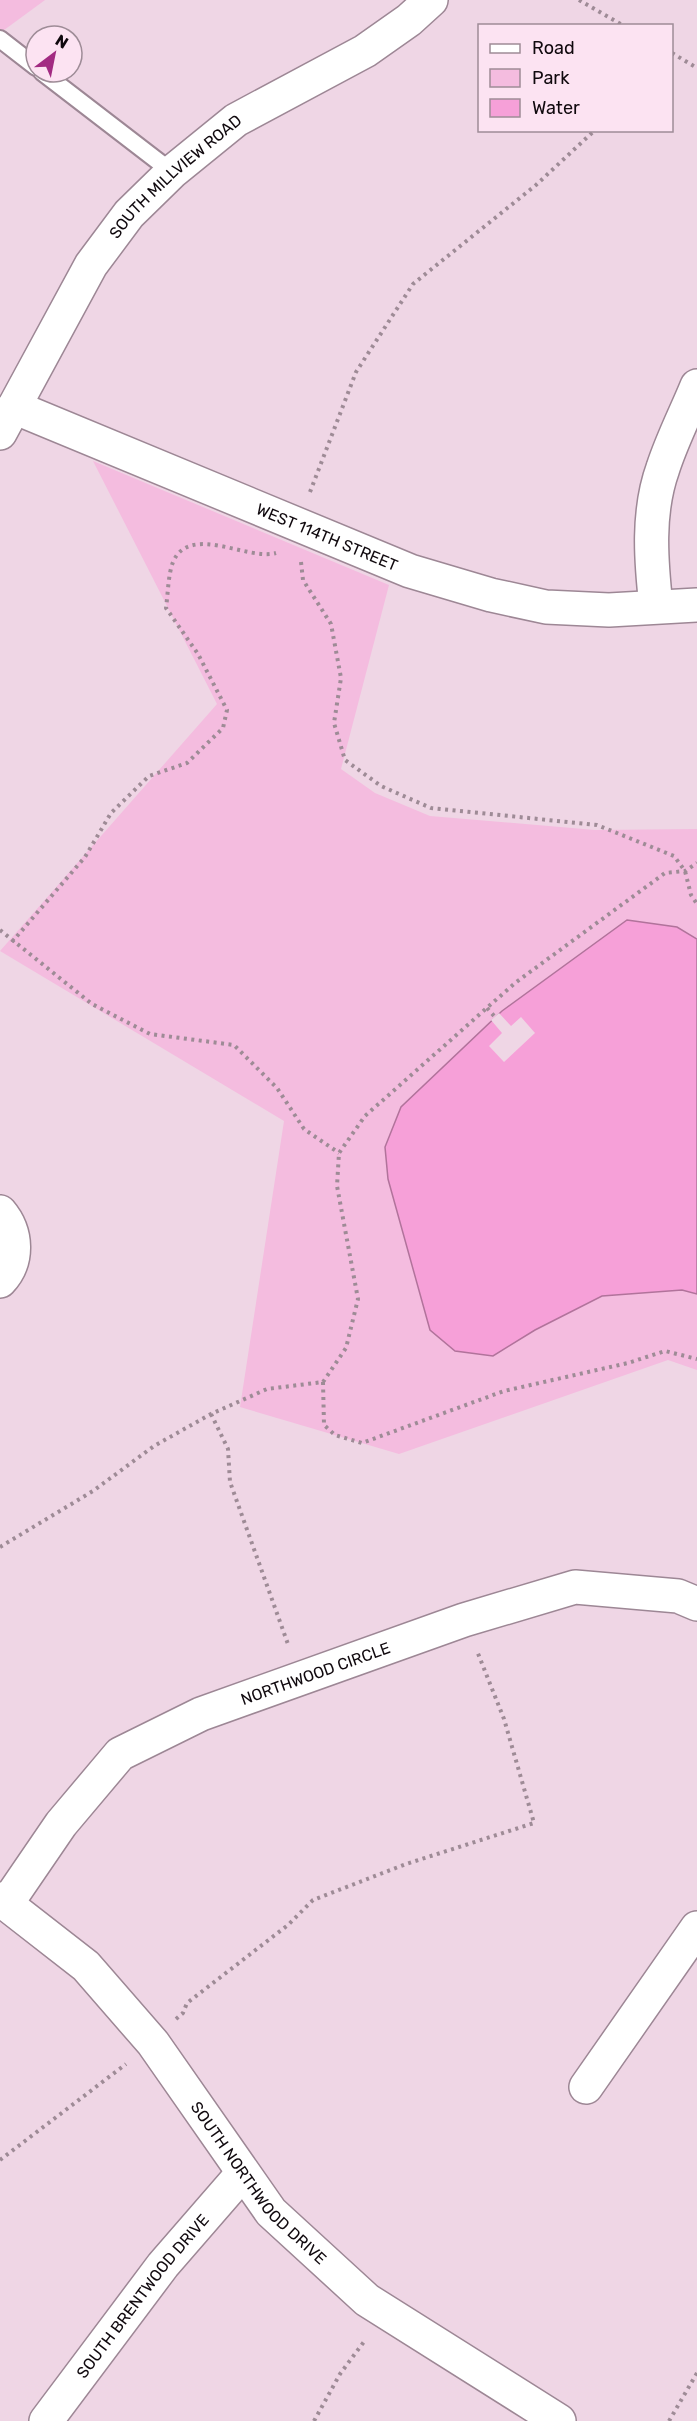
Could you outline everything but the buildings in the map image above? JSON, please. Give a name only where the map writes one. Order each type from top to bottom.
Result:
[{"type":"street","name":"SOUTH MILLVIEW ROAD","points":[[7,420],[91,265],[129,214],[172,172],[237,120],[364,51],[409,20],[431,0]]},
{"type":"street","points":[[656,606],[650,553],[655,505],[662,469],[697,386]]},
{"type":"street","name":"WEST 114TH STREET","points":[[7,420],[410,570],[490,595],[546,606],[609,610],[697,605]]},
{"type":"street","points":[[0,1212],[10,1227],[13,1239],[10,1265],[0,1281]]},
{"type":"street","name":"NORTHWOOD CIRCLE","points":[[4,1901],[61,1824],[120,1754],[201,1714],[464,1620],[575,1587],[678,1596],[697,1604]]},
{"type":"street","name":"SOUTH NORTHWOOD DRIVE","points":[[4,1901],[86,1966],[153,2043],[242,2174],[271,2212],[367,2300],[559,2421]]},
{"type":"street","points":[[586,2087],[697,1928]]},
{"type":"street","name":"SOUTH BRENTWOOD DRIVE","points":[[46,2421],[163,2265],[242,2174]]},
{"type":"lane","points":[[0,39],[24,58]]},
{"type":"lane","points":[[58,84],[172,172]]},
{"type":"path","points":[[579,0],[621,24]]},
{"type":"path","points":[[673,55],[697,69]]},
{"type":"path","points":[[301,558],[303,580],[331,624],[341,678],[334,723],[345,760],[381,786],[431,808],[597,825],[674,856],[685,871],[691,895],[697,904]]},
{"type":"path","points":[[697,863],[685,871],[664,873],[515,983],[365,1116],[339,1154],[338,1186],[358,1299],[346,1348],[323,1383],[324,1425],[335,1435],[362,1443],[504,1391],[628,1363],[665,1351],[697,1359]]},
{"type":"path","points":[[0,930],[92,1005],[150,1034],[234,1044],[277,1088],[304,1129],[339,1154]]},
{"type":"path","points":[[487,1008],[495,1017]]},
{"type":"path","points":[[0,1547],[93,1491],[154,1446],[211,1414],[267,1389],[323,1383]]},
{"type":"path","points":[[211,1414],[228,1449],[230,1482],[301,1678]]},
{"type":"path","points":[[0,2160],[153,2043],[183,2013],[187,2003],[288,1925],[313,1900],[406,1864],[534,1822],[504,1719],[464,1620]]},
{"type":"path","points":[[314,2421],[340,2374],[387,2312]]},
{"type":"path","points":[[669,2421],[697,2373]]},
{"type":"green space","points":[[0,0],[45,0],[0,33]]},
{"type":"green space","points":[[93,461],[389,585],[341,769],[375,793],[430,816],[595,830],[697,829],[697,939],[677,927],[627,920],[502,1011],[401,1107],[385,1147],[388,1179],[430,1330],[493,1356],[535,1330],[602,1296],[682,1290],[697,1294],[697,1370],[668,1360],[399,1454],[240,1407],[284,1121],[0,951],[217,704]]},
{"type":"water","points":[[627,920],[677,927],[697,939],[697,1294],[682,1290],[602,1296],[535,1330],[493,1356],[455,1351],[430,1330],[388,1179],[385,1147],[401,1107],[502,1011]]},
{"type":"pier","points":[[499,1013],[511,1026],[521,1017],[535,1033],[504,1062],[489,1046],[502,1033],[491,1020]]}]
